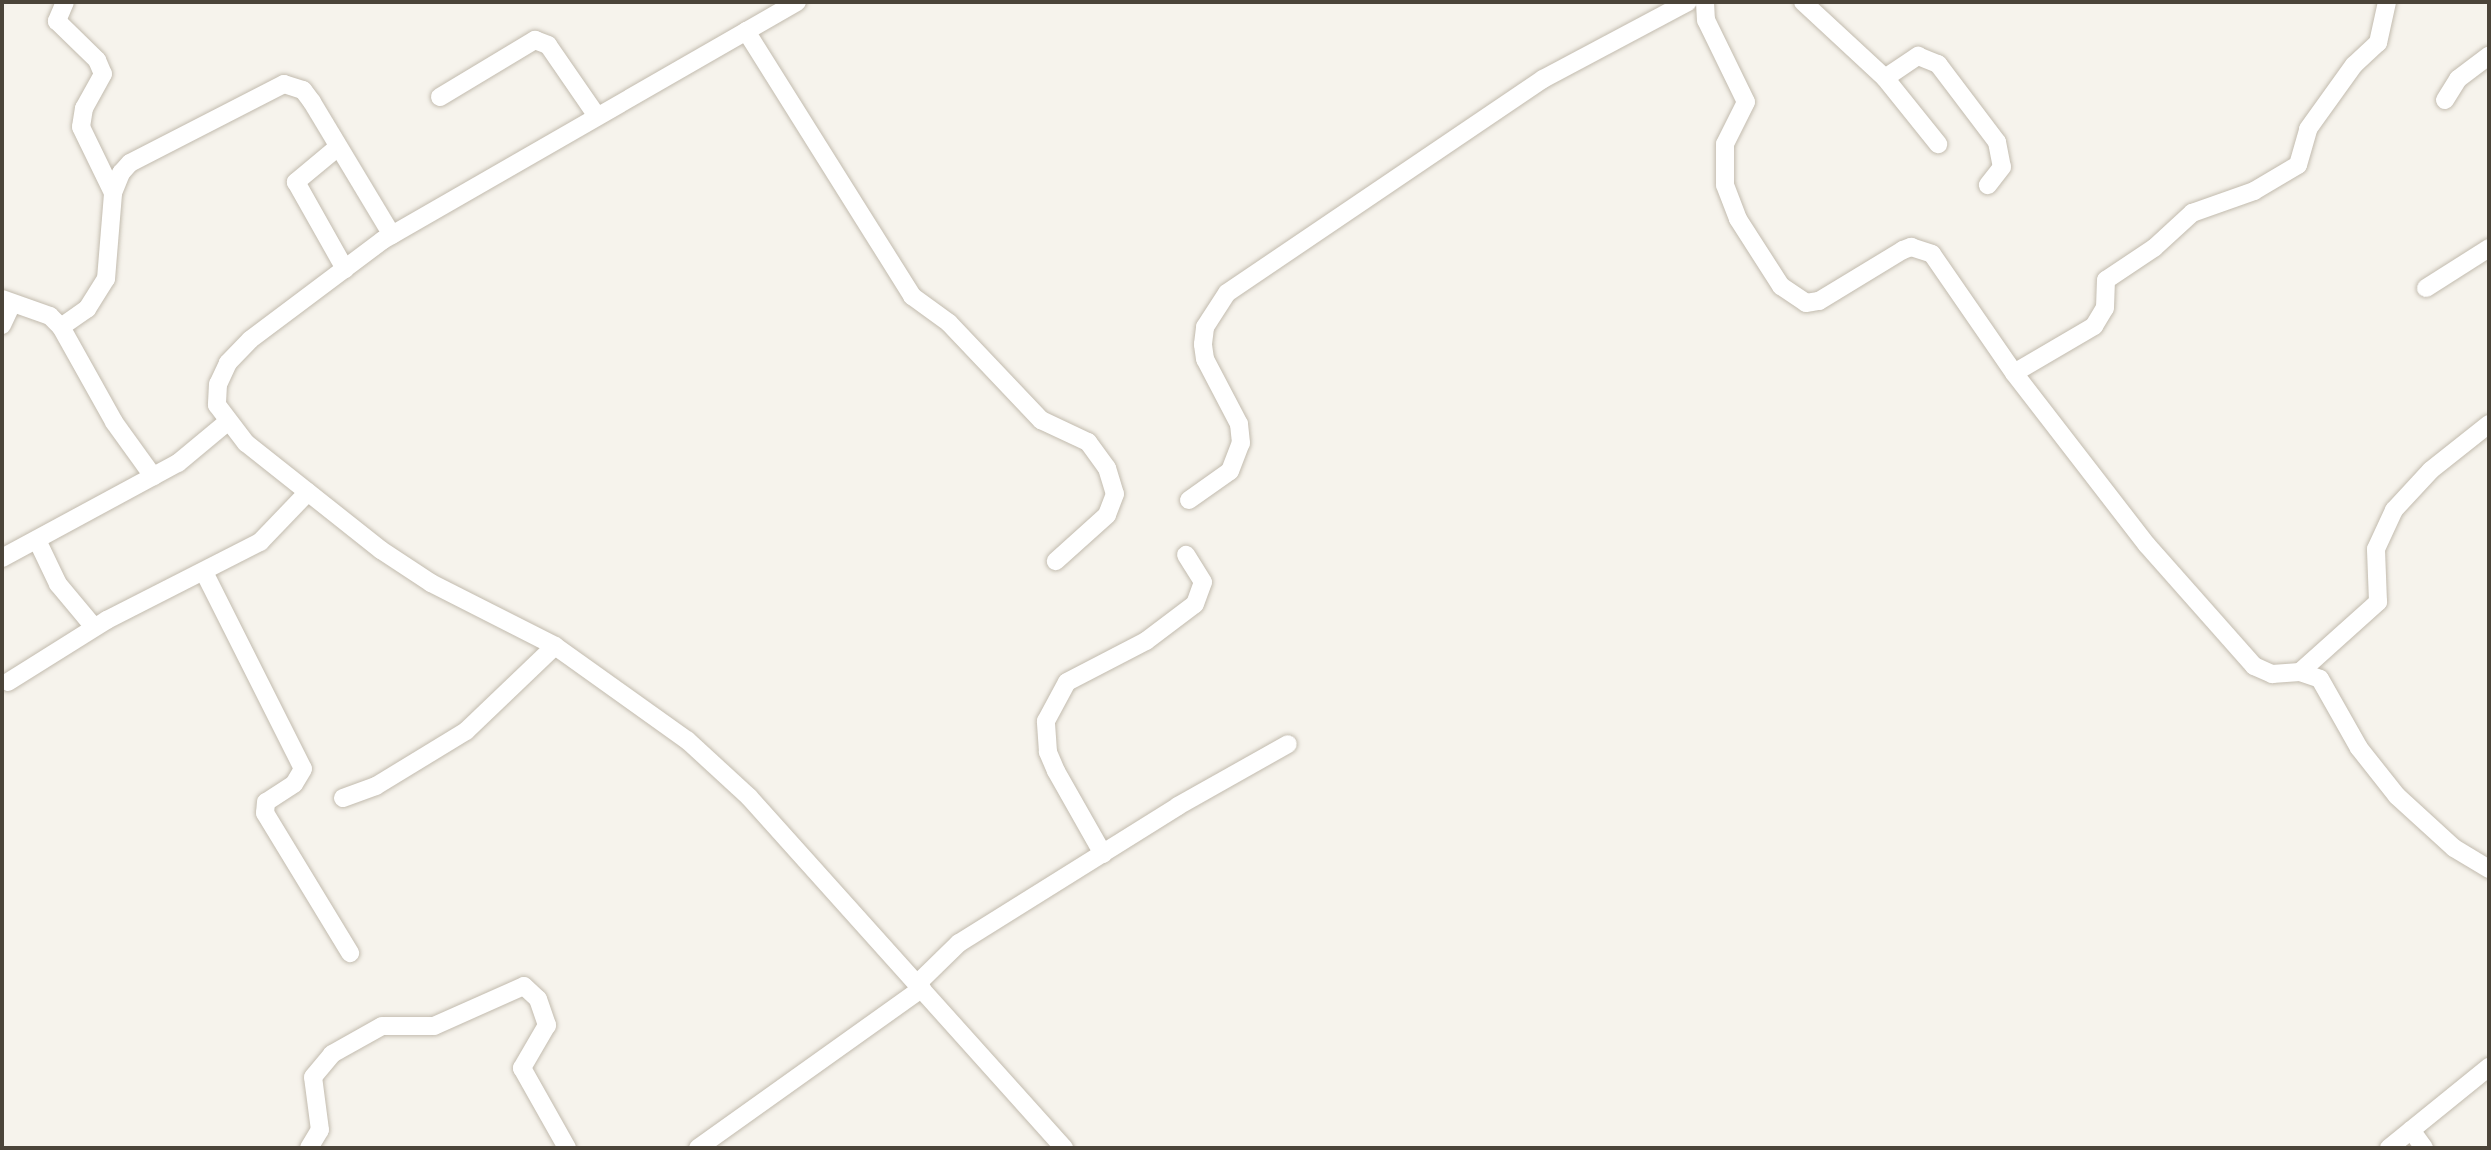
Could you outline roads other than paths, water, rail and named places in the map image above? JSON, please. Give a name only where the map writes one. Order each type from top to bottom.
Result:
[{"type":"street","points":[[65,2],[57,21],[97,60],[103,74],[84,108],[81,127],[113,193]]},
{"type":"street","points":[[797,2],[392,235],[250,340],[228,363],[218,384],[217,405],[226,423],[308,492],[431,583],[555,646],[687,740],[749,797],[1064,1148]]},
{"type":"street","points":[[1189,500],[1230,471],[1241,443],[1239,424],[1205,359],[1203,344],[1205,327],[1227,293],[1298,240],[1543,79],[1688,2]]},
{"type":"street","points":[[1705,2],[1706,20],[1746,102],[1725,144],[1725,185],[1738,219],[1781,286],[1806,303],[1819,301],[1903,250],[1923,249],[1952,279],[2014,373],[2147,545],[2254,666],[2272,674],[2300,672],[2320,679],[2359,748],[2397,796],[2454,848],[2489,869]]},
{"type":"street","points":[[1803,2],[1885,78],[1938,144]]},
{"type":"street","points":[[2014,373],[2094,326],[2105,308],[2106,280],[2154,248],[2192,213],[2254,191],[2298,165],[2308,129],[2354,65],[2378,43],[2387,2]]},
{"type":"street","points":[[746,31],[912,296],[949,323],[1041,420],[1088,442],[1107,468],[1115,494],[1107,515],[1056,561]]},
{"type":"street","points":[[440,97],[528,43],[541,41],[597,116]]},
{"type":"street","points":[[1885,78],[1918,56],[1938,64],[1997,142],[2002,167],[1988,185]]},
{"type":"street","points":[[2445,100],[2458,79],[2489,56]]},
{"type":"street","points":[[61,327],[87,309],[106,279],[113,193],[130,163],[284,84],[303,90],[392,235]]},
{"type":"street","points":[[338,147],[296,182],[345,269]]},
{"type":"street","points":[[2426,288],[2489,248]]},
{"type":"street","points":[[2,325],[7,302],[50,316],[61,327],[114,422],[153,476]]},
{"type":"street","points":[[2,558],[178,463],[226,423]]},
{"type":"street","points":[[2300,672],[2378,602],[2376,549],[2394,510],[2431,470],[2489,424]]},
{"type":"street","points":[[8,682],[94,627],[260,542],[308,492]]},
{"type":"street","points":[[37,540],[58,584],[94,627]]},
{"type":"street","points":[[1103,854],[1056,771],[1048,752],[1046,721],[1067,682],[1146,641],[1195,604],[1203,582],[1186,555]]},
{"type":"street","points":[[204,572],[303,769],[294,784],[266,802],[265,813],[350,953]]},
{"type":"street","points":[[343,798],[376,786],[466,731],[555,646]]},
{"type":"street","points":[[698,1148],[920,986],[959,943],[1288,744]]},
{"type":"street","points":[[309,1148],[320,1130],[313,1077],[332,1054],[382,1026],[434,1026],[524,986],[538,999],[547,1025],[522,1068],[567,1148]]},
{"type":"street","points":[[2389,1148],[2489,1067]]},
{"type":"street","points":[[2411,1130],[2424,1148]]}]
